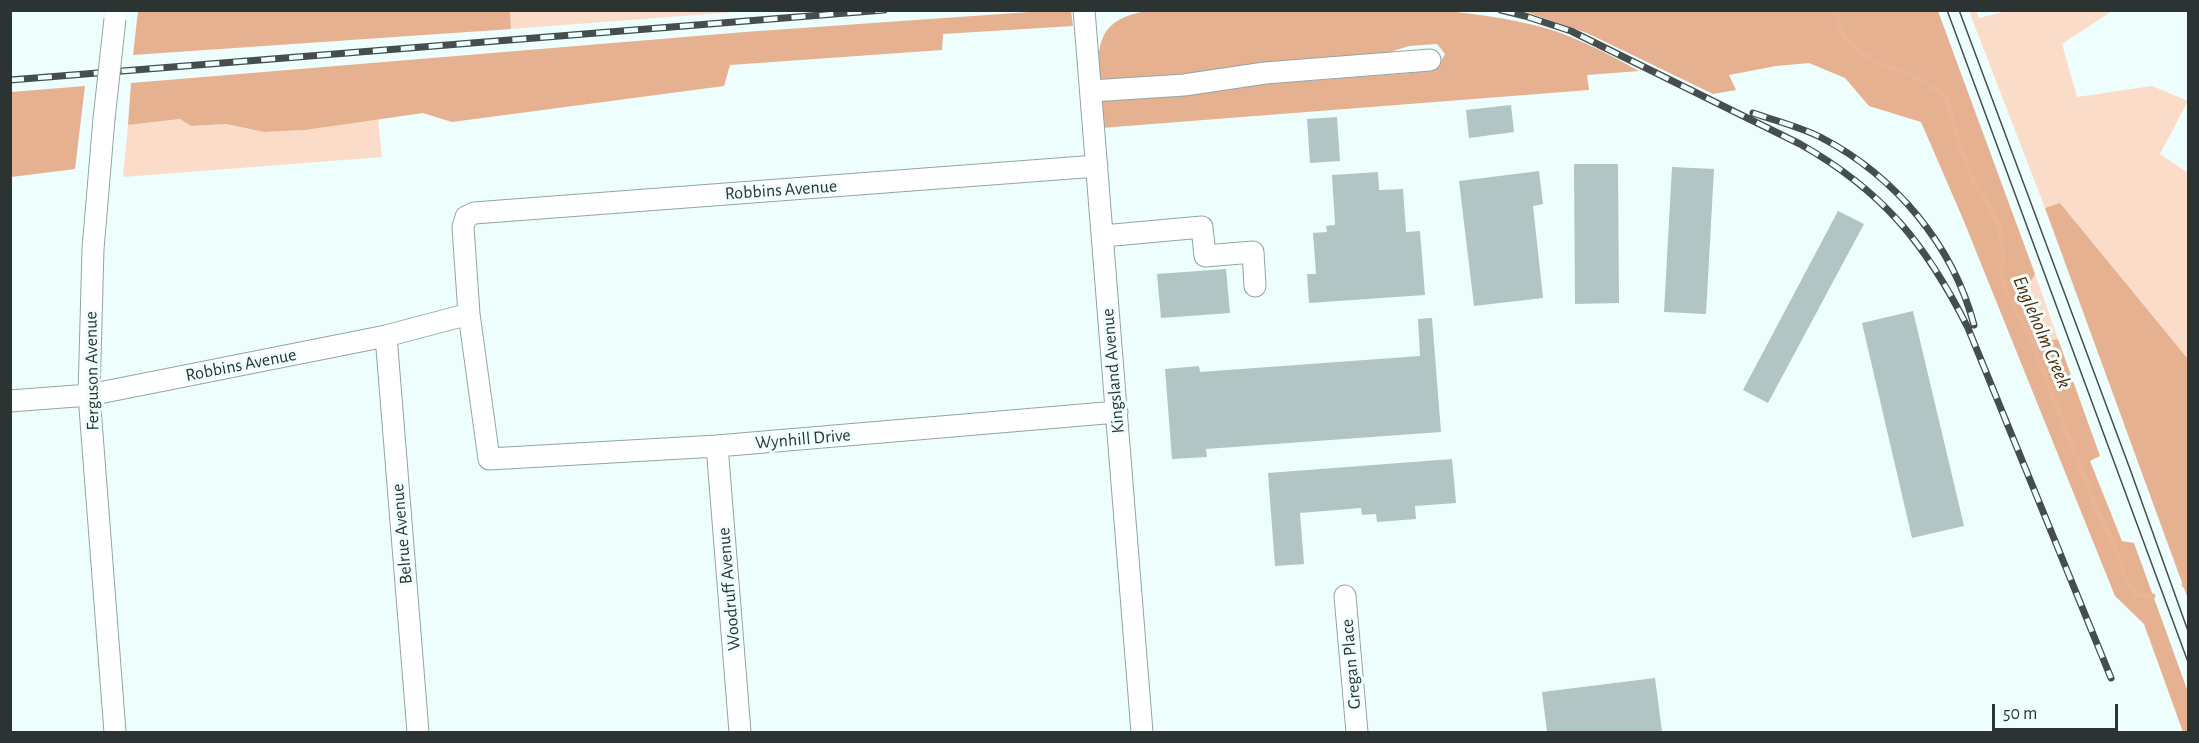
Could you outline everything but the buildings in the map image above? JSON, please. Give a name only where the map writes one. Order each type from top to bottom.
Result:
[{"type":"street","name":"Kingsland Avenue","points":[[1084,10],[1142,732]]},
{"type":"street","name":"Ferguson Avenue","points":[[115,15],[93,249],[89,395],[115,732]]},
{"type":"street","points":[[1091,91],[1184,86],[1265,73],[1430,60]]},
{"type":"street","name":"Robbins Avenue","points":[[10,401],[89,395],[386,336],[469,314],[463,227],[466,217],[474,213],[1097,166]]},
{"type":"street","points":[[1102,236],[1202,227],[1205,256],[1253,252],[1255,286]]},
{"type":"street","name":"Wynhill Drive","points":[[469,314],[489,459],[717,446],[1117,412]]},
{"type":"street","name":"Belrue Avenue","points":[[386,336],[418,732]]},
{"type":"street","name":"Woodruff Avenue","points":[[717,446],[741,732]]},
{"type":"street","name":"Gregan Place","points":[[1345,596],[1357,732]]},
{"type":"shaded area","points":[[510,10],[748,11],[511,29]]},
{"type":"shaded area","points":[[1058,10],[1071,11],[1073,26],[943,34],[942,50],[730,65],[724,86],[452,122],[423,113],[305,130],[264,132],[226,124],[191,126],[180,119],[128,125],[131,83],[745,32]]},
{"type":"shaded area","points":[[1435,10],[1490,16],[1545,28],[1593,47],[1639,71],[1587,75],[1589,90],[1101,128],[1100,97],[1410,73],[1437,68],[1445,54],[1437,44],[1409,46],[1368,59],[1161,80],[1099,83],[1099,55],[1104,34],[1119,20],[1131,15],[1146,11]]},
{"type":"shaded area","points":[[138,11],[510,11],[511,29],[133,55]]},
{"type":"shaded area","points":[[1523,11],[1938,11],[2035,274],[2028,286],[2042,342],[2058,339],[2100,456],[2090,461],[2122,541],[2134,543],[2188,692],[2188,732],[2183,732],[2144,624],[2115,596],[1963,219],[1921,122],[1869,106],[1845,78],[1809,63],[1776,66],[1729,75],[1736,90],[1713,94],[1587,33]]},
{"type":"shaded area","points":[[1969,11],[1976,11],[1979,18],[2006,11],[2112,11],[2062,44],[2077,97],[2152,86],[2188,101],[2160,154],[2188,173],[2188,359],[2060,203],[2045,208]]},
{"type":"shaded area","points":[[85,86],[75,169],[11,177],[11,92]]},
{"type":"shaded area","points":[[180,119],[192,126],[226,124],[264,132],[305,130],[378,119],[382,157],[123,177],[128,125]]},
{"type":"shaded area","points":[[2060,203],[2188,359],[2188,599],[2045,208]]},
{"type":"shaded area","points":[[2035,274],[2058,339],[2042,343],[2028,286]]},
{"type":"waterway","name":"Engleholm Creek","points":[[1837,10],[1841,29],[1853,46],[1879,63],[1910,74],[1946,97],[1972,178],[1998,222],[2003,253],[2002,275],[2008,296],[2030,337],[2093,500],[2121,562],[2123,574],[2128,585],[2137,595],[2153,596]]},
{"type":"waterway","name":"Engleholm Creek","points":[[2184,585],[2188,584]]},
{"type":"tram line","points":[[1947,10],[2188,662]]},
{"type":"tram line","points":[[1959,10],[2188,631]]},
{"type":"railway","points":[[10,80],[884,10]]},
{"type":"railway","points":[[1501,10],[1571,31],[1800,144],[1855,181],[1899,222],[1936,270],[1968,328],[2111,678]]},
{"type":"railway","points":[[1753,113],[1797,127],[1822,138],[1874,172],[1897,193],[1918,216],[1952,267],[1974,325]]}]
